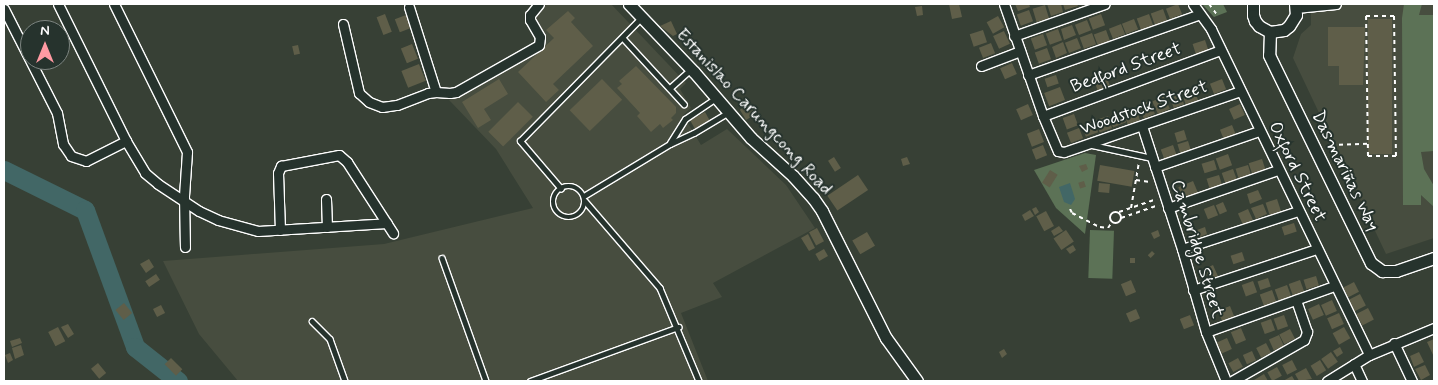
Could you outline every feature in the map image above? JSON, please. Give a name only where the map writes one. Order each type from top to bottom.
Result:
[{"type":"street","points":[[58,4],[126,141],[145,173],[184,201],[205,214],[258,231],[386,222]]},
{"type":"street","points":[[114,4],[187,152],[184,201],[185,247]]},
{"type":"street","points":[[343,24],[358,93],[368,102],[382,107],[397,105],[428,93],[456,92],[539,45],[540,37],[530,20],[530,15],[539,4]]},
{"type":"street","name":"Estanislao Carungcong Road","points":[[629,4],[691,69],[728,112],[813,198],[822,211],[886,338],[917,381]]},
{"type":"street","points":[[1004,4],[1043,116]]},
{"type":"street","points":[[1014,36],[1105,4]]},
{"type":"street","name":"Oxford Street","points":[[1193,4],[1211,30],[1369,356]]},
{"type":"street","points":[[1253,4],[1255,21],[1259,26],[1270,32],[1284,30],[1289,26],[1296,15],[1296,6],[1336,4]]},
{"type":"street","points":[[408,7],[436,92]]},
{"type":"street","points":[[5,13],[57,113],[60,133],[71,156],[86,161],[126,141]]},
{"type":"street","points":[[1028,75],[1200,14]]},
{"type":"street","name":"Dasmariñas Way","points":[[1270,32],[1269,55],[1371,263],[1382,271],[1396,271],[1434,258]]},
{"type":"street","name":"Bedford Street","points":[[1043,116],[1220,50]]},
{"type":"street","points":[[981,66],[1020,51]]},
{"type":"street","name":"Woodstock Street","points":[[1043,116],[1058,152],[1064,152],[1240,92]]},
{"type":"street","name":"Cambridge Street","points":[[1142,126],[1165,206],[1182,249],[1206,332],[1226,381]]},
{"type":"street","points":[[1155,167],[1260,131]]},
{"type":"street","points":[[280,230],[278,173],[281,166],[338,155],[347,162],[393,233]]},
{"type":"street","points":[[1165,206],[1278,170]]},
{"type":"street","points":[[326,199],[327,227]]},
{"type":"street","points":[[1182,249],[1298,211]]},
{"type":"street","points":[[1194,290],[1316,250]]},
{"type":"street","points":[[1206,332],[1334,286]]},
{"type":"street","points":[[1232,381],[1304,340],[1307,332],[1296,300]]},
{"type":"street","points":[[1326,381],[1394,343],[1434,328]]},
{"type":"street","points":[[1394,343],[1412,381]]},
{"type":"street","points":[[1354,364],[1362,381]]},
{"type":"lane","points":[[561,189],[520,141],[642,17]]},
{"type":"lane","points":[[623,38],[684,104]]},
{"type":"lane","points":[[670,88],[691,69]]},
{"type":"lane","points":[[670,144],[686,119],[716,98]]},
{"type":"lane","points":[[699,381],[678,327],[660,288],[585,199],[574,187],[561,189],[556,194],[553,204],[561,216],[576,216],[583,210],[585,199],[670,144],[694,133],[728,112]]},
{"type":"lane","points":[[1088,144],[1152,158]]},
{"type":"lane","points":[[442,258],[486,381]]},
{"type":"lane","points":[[312,321],[330,338],[345,381]]},
{"type":"lane","points":[[530,381],[678,327]]},
{"type":"path","points":[[1209,4],[1218,16]]},
{"type":"path","points":[[1366,16],[1394,16],[1396,156],[1368,156],[1368,144],[1366,16]]},
{"type":"path","points":[[1331,145],[1368,144]]},
{"type":"path","points":[[1131,208],[1139,162]]},
{"type":"path","points":[[1136,180],[1155,183]]},
{"type":"path","points":[[1112,222],[1110,217],[1112,213],[1160,199]]},
{"type":"path","points":[[1112,222],[1119,222],[1121,218],[1165,206]]},
{"type":"path","points":[[1070,209],[1072,213],[1100,227],[1108,228],[1112,222]]},
{"type":"path","points":[[1119,212],[1121,218]]},
{"type":"shaded area","points":[[545,4],[611,4],[686,83],[680,89],[691,108],[683,115],[701,145],[727,129],[786,185],[815,228],[713,283],[722,297],[681,313],[708,381],[238,381],[199,334],[163,261],[384,244],[533,208],[496,149],[449,100],[541,48],[544,38],[533,17],[538,8]]},
{"type":"shaded area","points":[[1311,4],[1434,4],[1434,238],[1386,254],[1293,58],[1301,34],[1311,25]]},
{"type":"green space","points":[[1202,4],[1223,4],[1227,12],[1214,17]]},
{"type":"green space","points":[[1404,4],[1422,4],[1419,15],[1434,15],[1434,151],[1421,152],[1424,169],[1434,186],[1434,207],[1421,195],[1421,205],[1403,205],[1402,18]]},
{"type":"green space","points":[[1085,153],[1096,155],[1085,234],[1056,208],[1034,170]]},
{"type":"green space","points":[[1090,230],[1114,231],[1112,279],[1088,278]]},
{"type":"water","points":[[1070,183],[1075,199],[1071,205],[1064,202],[1059,187]]},
{"type":"building","points":[[949,4],[959,4],[962,17],[952,19]]},
{"type":"building","points":[[1015,4],[1029,4],[1030,7],[1018,11]]},
{"type":"building","points":[[1047,4],[1061,4],[1063,12],[1051,16]]},
{"type":"building","points":[[1063,4],[1077,4],[1078,6],[1065,10]]},
{"type":"building","points":[[1178,4],[1182,14],[1170,19],[1166,9]]},
{"type":"building","points":[[1045,5],[1049,18],[1037,22],[1033,9]]},
{"type":"building","points":[[922,6],[923,15],[917,16],[915,7]]},
{"type":"building","points":[[1163,9],[1167,20],[1155,25],[1151,13]]},
{"type":"building","points":[[1029,10],[1033,21],[1021,26],[1017,14]]},
{"type":"building","points":[[568,11],[575,18],[571,22],[593,46],[553,84],[559,90],[546,102],[518,72],[554,38],[546,30]]},
{"type":"building","points":[[385,14],[392,32],[383,35],[377,17]]},
{"type":"building","points":[[1101,14],[1105,25],[1093,30],[1089,18]]},
{"type":"building","points":[[1149,14],[1153,25],[1141,30],[1137,18]]},
{"type":"building","points":[[406,15],[411,28],[400,32],[395,19]]},
{"type":"building","points":[[998,16],[1004,27],[993,34],[987,22]]},
{"type":"building","points":[[1134,19],[1138,29],[1126,34],[1122,24]]},
{"type":"building","points":[[1368,19],[1392,19],[1392,154],[1368,154]]},
{"type":"building","points":[[1087,20],[1091,30],[1079,35],[1075,25]]},
{"type":"building","points":[[671,21],[677,34],[673,36],[660,26]]},
{"type":"building","points":[[1121,24],[1125,34],[1113,39],[1109,29]]},
{"type":"building","points":[[1072,25],[1076,35],[1064,40],[1061,29]]},
{"type":"building","points":[[1328,27],[1365,27],[1363,85],[1339,85],[1339,66],[1328,66]]},
{"type":"building","points":[[1058,29],[1062,40],[1050,45],[1046,33]]},
{"type":"building","points":[[983,30],[987,42],[974,47],[970,34]]},
{"type":"building","points":[[1106,30],[1110,41],[1098,46],[1094,34]]},
{"type":"building","points":[[1004,31],[1010,44],[999,49],[993,36]]},
{"type":"building","points":[[1092,33],[1096,44],[1084,49],[1080,37]]},
{"type":"building","points":[[1043,34],[1047,45],[1035,50],[1031,38]]},
{"type":"building","points":[[1077,38],[1081,48],[1069,53],[1065,43]]},
{"type":"building","points":[[1205,40],[1209,52],[1197,56],[1193,44]]},
{"type":"building","points":[[1063,42],[1067,53],[1056,58],[1052,47]]},
{"type":"building","points":[[991,43],[995,53],[983,58],[979,48]]},
{"type":"building","points":[[412,44],[418,59],[407,63],[401,48]]},
{"type":"building","points":[[298,45],[300,54],[294,55],[292,46]]},
{"type":"building","points":[[1047,48],[1051,59],[1039,64],[1035,52]]},
{"type":"building","points":[[1012,63],[1017,74],[1005,79],[1000,68]]},
{"type":"building","points":[[419,64],[426,81],[408,88],[401,71]]},
{"type":"building","points":[[636,66],[676,107],[676,113],[671,118],[673,120],[663,128],[660,124],[651,132],[637,116],[640,113],[617,88],[622,84],[619,81]]},
{"type":"building","points":[[1105,73],[1110,86],[1098,91],[1093,78]]},
{"type":"building","points":[[1056,75],[1059,84],[1047,87],[1045,79]]},
{"type":"building","points":[[499,79],[508,94],[484,109],[491,120],[478,128],[462,102]]},
{"type":"building","points":[[602,79],[622,100],[590,131],[570,110]]},
{"type":"building","points":[[1222,79],[1226,89],[1214,94],[1210,84]]},
{"type":"building","points":[[1060,87],[1065,100],[1049,106],[1044,93]]},
{"type":"building","points":[[1194,88],[1198,100],[1186,104],[1182,92]]},
{"type":"building","points":[[1180,93],[1184,104],[1174,108],[1170,97]]},
{"type":"building","points":[[1164,96],[1170,109],[1158,114],[1152,101]]},
{"type":"building","points":[[1149,101],[1155,114],[1144,119],[1138,106]]},
{"type":"building","points":[[518,102],[533,117],[503,147],[488,132]]},
{"type":"building","points":[[751,103],[757,113],[746,120],[740,110]]},
{"type":"building","points":[[1028,104],[1033,115],[1021,120],[1016,109]]},
{"type":"building","points":[[1240,104],[1245,115],[1234,120],[1229,109]]},
{"type":"building","points":[[1136,108],[1140,120],[1128,124],[1124,112]]},
{"type":"building","points":[[705,112],[710,121],[695,129],[690,120]]},
{"type":"building","points":[[1122,112],[1126,122],[1113,127],[1109,117]]},
{"type":"building","points":[[1074,114],[1078,125],[1067,129],[1063,118]]},
{"type":"building","points":[[1108,116],[1112,128],[1100,132],[1096,120]]},
{"type":"building","points":[[1094,121],[1098,132],[1086,137],[1082,125]]},
{"type":"building","points":[[1232,125],[1236,135],[1224,140],[1220,130]]},
{"type":"building","points":[[1079,128],[1083,138],[1071,143],[1067,133]]},
{"type":"building","points":[[1039,129],[1044,142],[1032,147],[1027,134]]},
{"type":"building","points":[[1184,130],[1187,140],[1177,142],[1174,133]]},
{"type":"building","points":[[1188,141],[1191,151],[1180,154],[1177,144]]},
{"type":"building","points":[[1043,145],[1047,155],[1036,160],[1032,149]]},
{"type":"building","points":[[1173,145],[1177,156],[1165,161],[1161,149]]},
{"type":"building","points":[[1228,154],[1232,165],[1220,170],[1216,158]]},
{"type":"building","points":[[834,157],[841,168],[835,172],[828,161]]},
{"type":"building","points":[[907,157],[910,164],[903,166],[901,159]]},
{"type":"building","points":[[1262,159],[1266,171],[1253,176],[1249,163]]},
{"type":"building","points":[[1214,160],[1217,170],[1204,173],[1202,164]]},
{"type":"building","points":[[1086,164],[1088,169],[1082,172],[1079,166]]},
{"type":"building","points":[[1100,165],[1134,171],[1132,187],[1097,181]]},
{"type":"building","points":[[1248,165],[1251,175],[1238,178],[1236,169]]},
{"type":"building","points":[[1233,169],[1237,180],[1226,184],[1222,173]]},
{"type":"building","points":[[1050,170],[1058,175],[1050,187],[1042,183]]},
{"type":"building","points":[[858,175],[868,190],[837,211],[827,196]]},
{"type":"building","points":[[1219,175],[1222,185],[1209,188],[1207,179]]},
{"type":"building","points":[[1084,181],[1086,187],[1080,189],[1078,183]]},
{"type":"building","points":[[1193,181],[1198,193],[1183,199],[1178,187]]},
{"type":"building","points":[[1099,183],[1110,184],[1109,193],[1098,192]]},
{"type":"building","points":[[1258,190],[1262,199],[1250,204],[1247,194]]},
{"type":"building","points":[[1277,199],[1281,211],[1270,215],[1266,203]]},
{"type":"building","points":[[1223,202],[1227,211],[1220,214],[1216,205]]},
{"type":"building","points":[[1263,204],[1267,214],[1256,219],[1251,208]]},
{"type":"building","points":[[1214,205],[1218,215],[1208,219],[1204,209]]},
{"type":"building","points":[[1036,207],[1039,212],[1035,215],[1032,209]]},
{"type":"building","points":[[1248,209],[1253,220],[1243,224],[1238,213]]},
{"type":"building","points":[[1030,210],[1034,216],[1025,221],[1022,215]]},
{"type":"building","points":[[1046,211],[1054,226],[1044,231],[1036,216]]},
{"type":"building","points":[[1294,223],[1297,232],[1284,236],[1282,227]]},
{"type":"building","points":[[1059,226],[1063,231],[1054,236],[1051,231]]},
{"type":"building","points":[[1205,227],[1207,234],[1200,237],[1197,230]]},
{"type":"building","points":[[817,228],[824,241],[816,245],[809,232]]},
{"type":"building","points":[[1066,230],[1074,242],[1061,250],[1054,238]]},
{"type":"building","points":[[1158,230],[1160,236],[1154,239],[1151,233]]},
{"type":"building","points":[[867,232],[875,246],[860,254],[852,240]]},
{"type":"building","points":[[808,234],[815,248],[809,251],[801,238]]},
{"type":"building","points":[[1073,245],[1076,250],[1070,254],[1066,249]]},
{"type":"building","points":[[824,249],[828,256],[819,261],[815,254]]},
{"type":"building","points":[[1152,251],[1155,254],[1151,258],[1148,255]]},
{"type":"building","points":[[1242,252],[1245,261],[1233,264],[1231,256]]},
{"type":"building","points":[[1130,258],[1135,258],[1135,263],[1130,263]]},
{"type":"building","points":[[149,259],[154,267],[146,273],[140,264]]},
{"type":"building","points":[[1213,265],[1218,276],[1207,281],[1202,270]]},
{"type":"building","points":[[156,274],[160,280],[149,287],[145,281]]},
{"type":"building","points":[[1316,276],[1319,286],[1306,289],[1304,280]]},
{"type":"building","points":[[1268,278],[1271,287],[1260,290],[1258,281]]},
{"type":"building","points":[[1131,280],[1136,292],[1126,296],[1121,284]]},
{"type":"building","points":[[1300,280],[1304,291],[1293,295],[1289,284]]},
{"type":"building","points":[[1253,281],[1257,292],[1246,296],[1242,285]]},
{"type":"building","points":[[1354,282],[1359,292],[1348,297],[1343,287]]},
{"type":"building","points":[[1287,285],[1291,296],[1279,301],[1275,289]]},
{"type":"building","points":[[1272,290],[1276,301],[1264,306],[1260,294]]},
{"type":"building","points":[[1360,294],[1366,306],[1354,311],[1348,300]]},
{"type":"building","points":[[1332,300],[1337,311],[1326,316],[1321,305]]},
{"type":"building","points":[[124,303],[132,313],[124,320],[115,310]]},
{"type":"building","points":[[1319,304],[1324,315],[1313,320],[1308,309]]},
{"type":"building","points":[[161,305],[165,313],[157,317],[153,309]]},
{"type":"building","points":[[1230,306],[1234,316],[1222,321],[1218,311]]},
{"type":"building","points":[[1368,308],[1374,320],[1362,325],[1356,314]]},
{"type":"building","points":[[1136,309],[1140,318],[1130,323],[1126,313]]},
{"type":"building","points":[[1339,313],[1344,324],[1332,329],[1327,318]]},
{"type":"building","points":[[1190,315],[1194,325],[1184,329],[1180,319]]},
{"type":"building","points":[[1284,315],[1288,326],[1278,330],[1274,319]]},
{"type":"building","points":[[1271,319],[1275,330],[1265,334],[1261,323]]},
{"type":"building","points":[[68,324],[74,334],[68,338],[61,327]]},
{"type":"building","points":[[58,327],[65,341],[55,346],[48,332]]},
{"type":"building","points":[[1344,327],[1350,338],[1339,345],[1333,333]]},
{"type":"building","points":[[1241,328],[1246,340],[1236,344],[1231,332]]},
{"type":"building","points":[[1290,329],[1295,339],[1284,344],[1279,334]]},
{"type":"building","points":[[1279,335],[1284,346],[1274,350],[1269,339]]},
{"type":"building","points":[[20,338],[22,343],[12,347],[10,341]]},
{"type":"building","points":[[1227,338],[1232,349],[1222,353],[1217,342]]},
{"type":"building","points":[[1434,339],[1434,357],[1427,342]]},
{"type":"building","points":[[1266,343],[1271,353],[1261,358],[1256,348]]},
{"type":"building","points":[[21,345],[24,355],[15,359],[12,348]]},
{"type":"building","points":[[1340,347],[1343,353],[1337,357],[1333,351]]},
{"type":"building","points":[[1004,349],[1007,354],[1002,358],[999,352]]},
{"type":"building","points":[[1252,351],[1256,360],[1247,364],[1243,355]]},
{"type":"building","points":[[1331,352],[1338,362],[1328,369],[1321,359]]},
{"type":"building","points":[[1419,352],[1424,362],[1414,367],[1410,356]]},
{"type":"building","points":[[10,353],[13,360],[8,363],[5,355]]},
{"type":"building","points":[[171,358],[182,369],[176,376],[165,364]]},
{"type":"building","points":[[1238,358],[1243,367],[1233,372],[1228,363]]},
{"type":"building","points":[[1292,360],[1297,370],[1287,375],[1282,365]]},
{"type":"building","points":[[1320,360],[1326,370],[1317,376],[1311,366]]},
{"type":"building","points":[[98,363],[106,373],[99,379],[91,369]]},
{"type":"building","points":[[1425,365],[1430,375],[1421,380],[1415,369]]},
{"type":"building","points":[[1277,367],[1282,376],[1272,381],[1267,372]]},
{"type":"building","points":[[1306,368],[1312,379],[1299,381],[1295,374]]},
{"type":"building","points":[[1264,374],[1268,381],[1254,380]]},
{"type":"building","points":[[1292,376],[1295,381],[1283,381]]},
{"type":"waterway","points":[[4,170],[85,210],[135,347],[178,381]]}]
